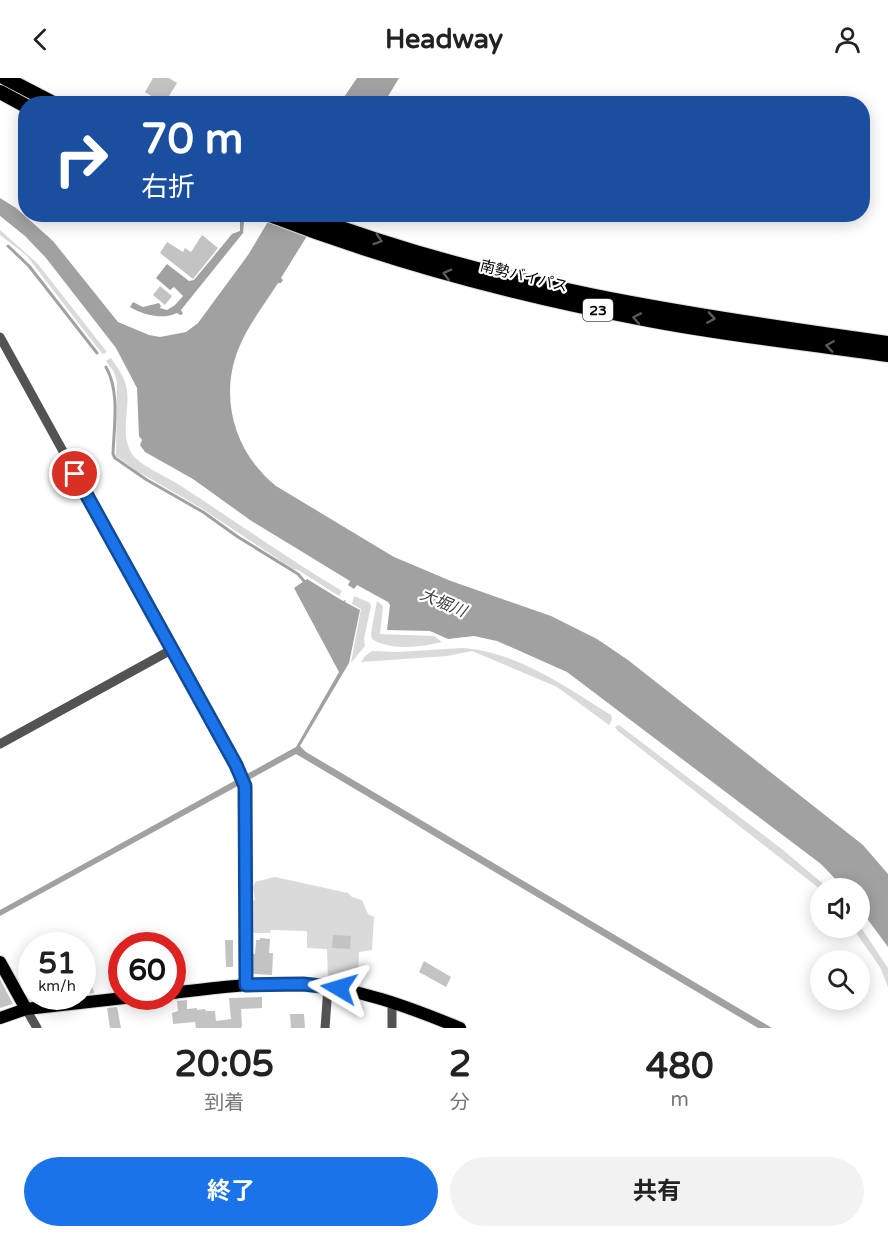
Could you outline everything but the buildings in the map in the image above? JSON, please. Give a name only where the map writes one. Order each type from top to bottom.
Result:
[{"type":"highway","points":[[6,78],[40,96]]},
{"type":"highway","points":[[0,92],[18,102]]},
{"type":"highway","name":"南勢バイパス","points":[[297,222],[549,287],[706,317],[888,343]]},
{"type":"highway","name":"南勢バイパス","points":[[312,222],[319,228],[440,273],[547,300],[701,329],[888,355]]},
{"type":"main road","points":[[0,962],[18,995]]},
{"type":"main road","points":[[186,991],[276,983],[328,987],[392,1003],[460,1028]]},
{"type":"main road","points":[[0,1018],[23,1010]]},
{"type":"street","points":[[0,92],[6,78]]},
{"type":"street","points":[[0,337],[242,779],[246,985]]},
{"type":"street","points":[[0,744],[171,650]]},
{"type":"street","points":[[325,1028],[328,987]]},
{"type":"street","points":[[392,1003],[392,1028]]},
{"type":"street","points":[[27,1010],[37,1028]]},
{"type":"shaded area","points":[[0,230],[37,263],[107,352],[103,354],[100,351],[26,255],[0,235]]},
{"type":"shaded area","points":[[111,358],[121,373],[127,391],[126,436],[132,454],[147,467],[181,486],[342,591],[339,596],[116,456],[117,382],[114,372],[106,361]]},
{"type":"shaded area","points":[[354,596],[370,603],[371,606],[364,639],[365,646],[351,663],[361,609],[352,604]]},
{"type":"shaded area","points":[[377,601],[383,606],[380,634],[434,636],[442,642],[397,647],[372,639]]},
{"type":"shaded area","points":[[463,648],[503,656],[541,672],[611,715],[609,725],[557,687],[472,651],[447,656],[361,662],[372,651],[397,652]]},
{"type":"shaded area","points":[[619,725],[816,878],[810,878],[810,881],[615,727]]},
{"type":"shaded area","points":[[275,877],[348,893],[362,900],[368,914],[374,917],[372,950],[359,952],[358,984],[328,979],[327,949],[307,948],[307,931],[271,930],[270,933],[251,933],[250,901],[255,900],[253,887],[255,882]]},
{"type":"shaded area","points":[[860,938],[868,938],[888,968],[888,987],[880,967]]},
{"type":"water","points":[[357,78],[399,78],[388,96],[345,96]]},
{"type":"water","name":"大堀川","points":[[0,198],[18,210],[18,222],[32,222],[53,241],[118,322],[149,335],[160,337],[186,332],[198,323],[248,255],[268,222],[316,222],[281,278],[283,280],[278,283],[246,332],[232,369],[230,387],[234,424],[250,458],[276,486],[394,557],[451,581],[551,616],[597,639],[628,660],[863,845],[888,874],[888,947],[870,923],[870,878],[834,878],[821,864],[567,672],[497,641],[474,636],[448,639],[430,631],[387,630],[390,605],[388,602],[357,585],[354,589],[348,585],[350,581],[250,520],[193,479],[145,452],[140,445],[142,440],[139,436],[137,388],[116,348],[46,258],[25,236],[0,216]]},
{"type":"water","points":[[240,222],[244,222],[243,233],[181,310],[183,314],[153,316],[130,307],[133,302],[143,307],[159,303],[160,308],[167,310],[175,305],[183,296],[174,287],[170,290],[156,278],[167,264],[189,281],[194,280],[232,234],[240,231]]},
{"type":"water","points":[[307,579],[360,610],[349,663],[300,746],[306,752],[772,1028],[758,1028],[296,754],[0,916],[0,910],[296,747],[339,672],[294,588]]},
{"type":"waterway","points":[[8,246],[29,266],[97,353]]},
{"type":"waterway","points":[[106,367],[115,398],[113,454],[115,458],[147,480],[203,512],[238,537],[298,574],[304,581]]},
{"type":"route","points":[[75,474],[236,765],[245,786],[246,985],[276,983],[339,988]]}]
